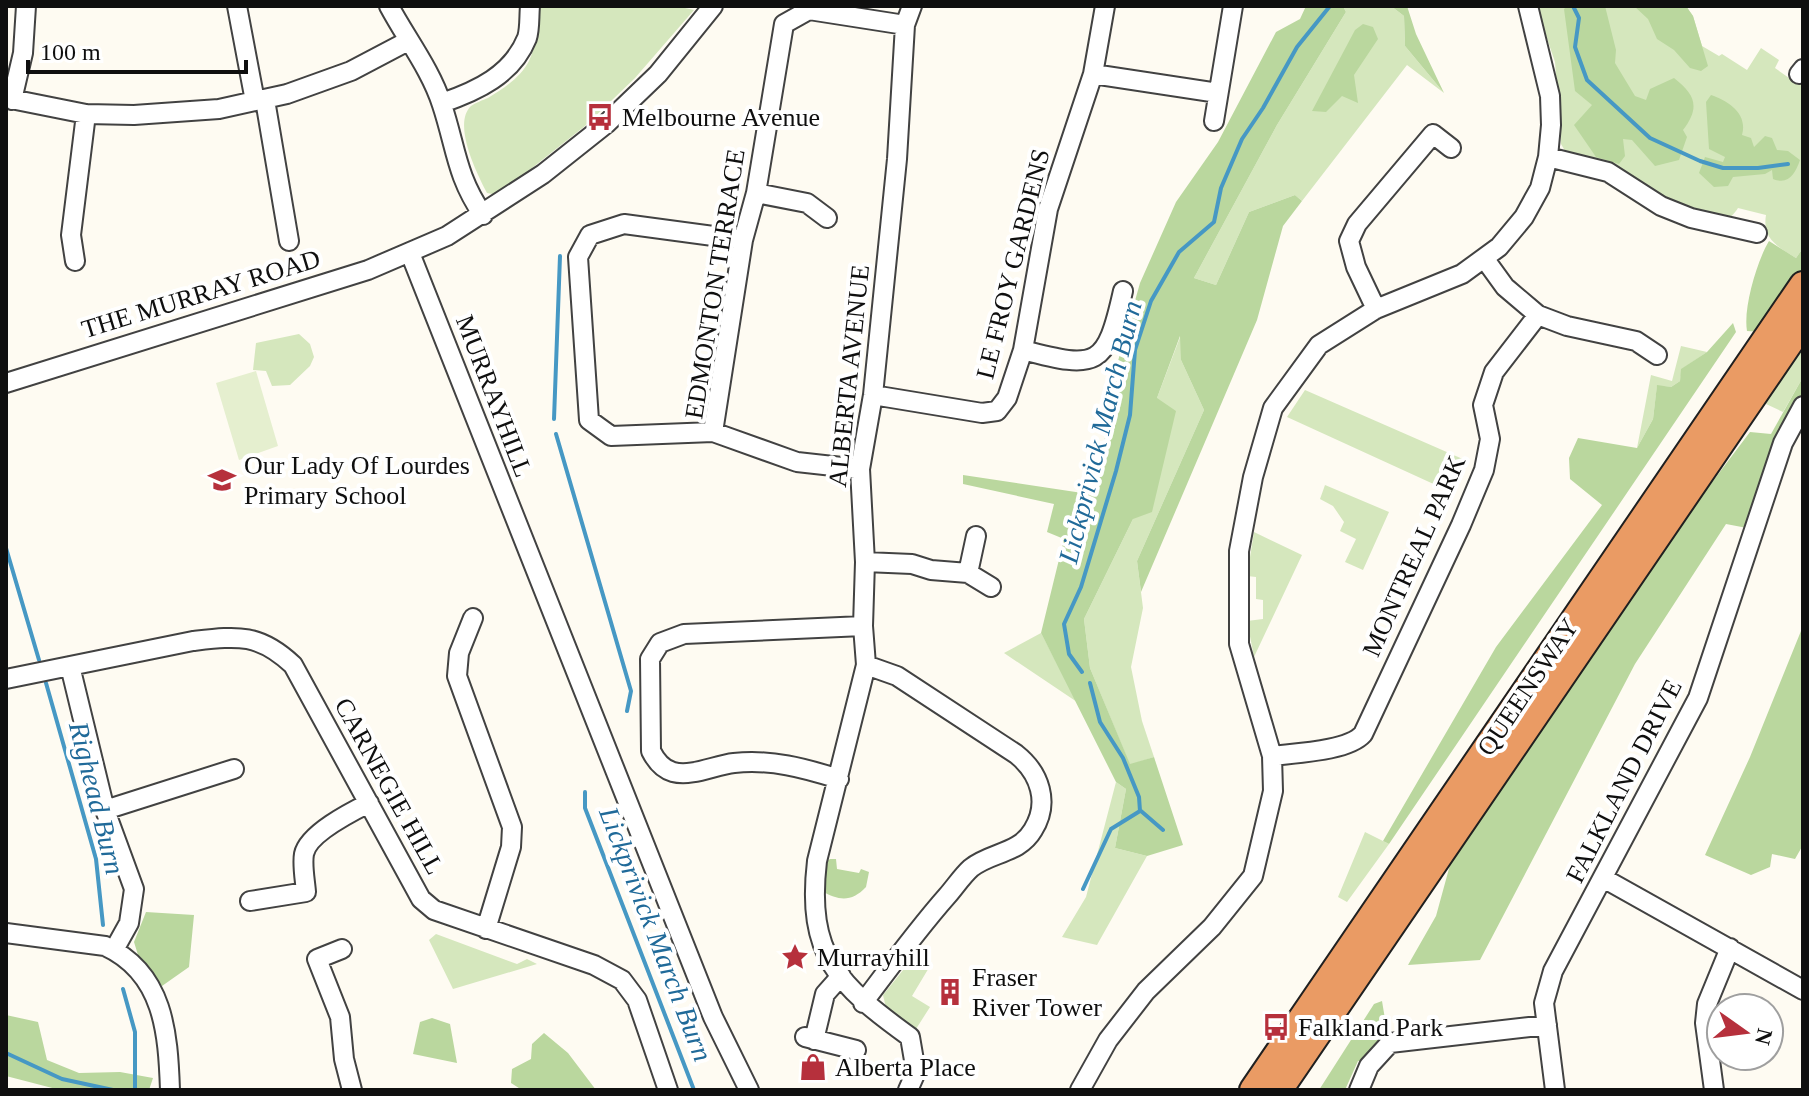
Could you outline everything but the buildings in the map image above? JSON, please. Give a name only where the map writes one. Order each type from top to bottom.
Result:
[{"type":"highway","name":"QUEENSWAY","points":[[1253,1090],[1803,285]]},
{"type":"highway","name":"QUEENSWAY","points":[[1279,1090],[1803,323]]},
{"type":"street","points":[[26,6],[23,53],[9,99],[86,114],[187,113],[287,94],[351,71],[408,41]]},
{"type":"street","points":[[237,6],[289,241]]},
{"type":"street","points":[[389,6],[442,103],[459,171],[483,215]]},
{"type":"street","points":[[442,103],[471,93],[505,71],[527,37],[530,6]]},
{"type":"street","name":"THE MURRAY ROAD","points":[[6,383],[298,293],[410,253],[483,215],[543,174],[606,124],[658,74],[713,6]]},
{"type":"street","name":"ALBERTA AVENUE","points":[[908,1090],[916,1072],[910,1037],[863,1003],[827,956],[815,920],[814,889],[817,861],[866,665],[860,469],[873,395],[897,159],[905,25],[912,6]]},
{"type":"street","name":"LE FROY GARDENS","points":[[873,395],[982,413],[997,411],[1007,398],[1023,350],[1048,209],[1093,74],[1105,6]]},
{"type":"street","points":[[1214,121],[1233,6]]},
{"type":"street","points":[[1080,1090],[1108,1040],[1146,991],[1212,927],[1253,876],[1273,791],[1272,756],[1239,644],[1239,551],[1253,477],[1273,408],[1319,345],[1376,309],[1462,274],[1499,247],[1524,217],[1540,188],[1548,157],[1550,96],[1528,6]]},
{"type":"street","name":"EDMONTON TERRACE","points":[[860,469],[797,462],[713,432],[743,240],[756,193],[784,24],[809,10],[905,25]]},
{"type":"street","points":[[1093,74],[1218,93]]},
{"type":"street","points":[[75,261],[71,235],[86,114]]},
{"type":"street","points":[[1376,309],[1356,267],[1349,241],[1357,224],[1433,134],[1451,148]]},
{"type":"street","points":[[1548,157],[1608,172],[1661,206],[1691,218],[1757,233]]},
{"type":"street","points":[[756,193],[807,203],[827,218]]},
{"type":"street","points":[[713,432],[611,436],[589,420],[578,257],[590,235],[624,224],[743,240]]},
{"type":"street","name":"MURRAYHILL","points":[[410,253],[713,1017],[749,1090]]},
{"type":"street","points":[[1484,258],[1505,287],[1538,315],[1567,326],[1636,341],[1657,355]]},
{"type":"street","points":[[1023,350],[1088,361],[1104,351],[1114,333],[1123,291]]},
{"type":"street","name":"MONTREAL PARK","points":[[1272,756],[1344,745],[1356,742],[1363,734],[1484,470],[1490,439],[1483,405],[1494,372],[1538,315]]},
{"type":"street","name":"FALKLAND DRIVE","points":[[1555,1090],[1544,1003],[1553,971],[1698,698],[1783,443],[1803,406]]},
{"type":"street","points":[[968,573],[976,536]]},
{"type":"street","points":[[865,562],[912,564],[931,570],[968,573],[991,587]]},
{"type":"street","points":[[473,618],[459,653],[457,676],[512,827],[511,847],[486,929]]},
{"type":"street","points":[[839,779],[796,765],[766,762],[733,763],[690,773],[671,772],[662,767],[651,751],[650,659],[660,643],[684,634],[863,626]]},
{"type":"street","name":"CARNEGIE HILL","points":[[6,679],[193,641],[242,636],[261,641],[278,651],[293,665],[421,899],[434,910],[594,965],[622,980],[637,1000],[668,1090]]},
{"type":"street","points":[[863,1003],[972,867],[1013,850],[1026,841],[1040,815],[1042,798],[1040,785],[1032,770],[1016,754],[897,676],[866,665]]},
{"type":"street","points":[[70,666],[105,810],[134,889],[129,923],[114,950]]},
{"type":"street","points":[[105,810],[234,769]]},
{"type":"street","points":[[250,901],[306,892],[303,856],[308,843],[347,814],[369,803]]},
{"type":"street","points":[[1603,878],[1803,990]]},
{"type":"street","points":[[6,933],[105,946],[137,970],[160,1005],[165,1022],[170,1090]]},
{"type":"street","points":[[1714,1090],[1705,1023],[1707,1004],[1730,948]]},
{"type":"street","points":[[342,949],[317,959],[340,1017],[344,1059],[352,1090]]},
{"type":"street","points":[[841,976],[825,994],[810,1038],[856,1050]]},
{"type":"street","points":[[1359,1090],[1369,1066],[1390,1043],[1547,1025]]},
{"type":"green space","points":[[538,6],[676,6],[694,10],[635,78],[585,126],[498,195],[487,193],[468,149],[464,125],[466,114],[471,106],[505,87],[526,67],[535,41]]},
{"type":"green space","points":[[1306,6],[1343,6],[1346,12],[1277,125],[1194,278],[1216,285],[1249,212],[1295,195],[1302,201],[1283,226],[1257,320],[1141,592],[1137,561],[1204,410],[1181,360],[1180,336],[1157,398],[1176,411],[1152,512],[1133,519],[1084,619],[1090,668],[1130,764],[1154,757],[1183,845],[1147,856],[1115,848],[1126,789],[1116,782],[1041,633],[1064,539],[1047,532],[1054,504],[963,484],[963,475],[1089,494],[1099,472],[1118,361],[1140,283],[1176,202],[1218,142],[1276,32],[1300,19]]},
{"type":"green space","points":[[1343,6],[1391,6],[1404,16],[1405,46],[1444,93],[1407,65],[1302,201],[1295,195],[1249,212],[1216,285],[1194,278],[1277,125],[1346,12]]},
{"type":"green space","points":[[1391,6],[1407,6],[1416,34],[1444,93],[1405,46],[1404,16]]},
{"type":"green space","points":[[1536,6],[1686,6],[1693,16],[1702,46],[1747,70],[1761,48],[1779,60],[1775,68],[1799,85],[1803,82],[1803,248],[1796,258],[1769,236],[1766,215],[1738,208],[1724,219],[1691,213],[1568,156],[1561,144],[1555,62]]},
{"type":"green space","points":[[1567,6],[1605,6],[1616,50],[1615,63],[1635,96],[1646,100],[1650,89],[1674,78],[1687,90],[1693,108],[1683,130],[1687,137],[1679,160],[1655,166],[1632,140],[1623,139],[1625,156],[1619,164],[1596,157],[1574,125],[1592,105],[1575,91],[1564,9]]},
{"type":"green space","points":[[1634,6],[1686,6],[1693,16],[1708,66],[1701,71],[1690,68],[1674,50],[1657,39],[1648,19]]},
{"type":"green space","points":[[1363,24],[1373,27],[1378,39],[1354,75],[1358,103],[1342,96],[1326,112],[1312,111],[1355,30]]},
{"type":"green space","points":[[1711,95],[1736,109],[1742,121],[1742,135],[1751,138],[1754,147],[1765,136],[1772,138],[1777,150],[1788,151],[1800,160],[1791,177],[1783,181],[1773,179],[1772,170],[1765,174],[1733,177],[1728,186],[1714,187],[1699,173],[1705,157],[1723,162],[1725,157],[1709,149],[1706,102]]},
{"type":"green space","points":[[1769,241],[1796,258],[1803,248],[1803,270],[1761,332],[1747,331],[1752,285]]},
{"type":"green space","points":[[1733,323],[1736,332],[1389,844],[1383,841],[1496,647],[1602,505],[1570,479],[1569,458],[1578,438],[1637,448],[1653,419],[1657,385],[1671,387],[1680,381],[1681,369],[1707,352]]},
{"type":"green space","points":[[1182,332],[1181,360],[1204,410],[1137,561],[1143,608],[1131,667],[1142,721],[1154,757],[1130,765],[1090,668],[1084,619],[1133,519],[1157,398]]},
{"type":"green space","points":[[299,334],[310,344],[314,357],[310,366],[290,385],[272,386],[266,371],[253,370],[256,343]]},
{"type":"green space","points":[[1803,342],[1803,377],[1783,412],[1766,404],[1779,377]]},
{"type":"green space","points":[[1681,346],[1707,352],[1682,369],[1680,381],[1671,387],[1657,386],[1653,419],[1637,448],[1651,375],[1672,381]]},
{"type":"green space","points":[[256,371],[278,446],[239,460],[216,383]]},
{"type":"green space","points":[[1803,377],[1803,399],[1747,528],[1726,524],[1635,664],[1480,960],[1408,965],[1436,916],[1453,854],[1679,526],[1750,432],[1771,434]]},
{"type":"green space","points":[[1305,390],[1465,460],[1451,492],[1287,417]]},
{"type":"green space","points":[[1325,485],[1389,512],[1363,570],[1345,562],[1356,539],[1340,531],[1344,522],[1333,506],[1320,499]]},
{"type":"green space","points":[[1254,532],[1302,555],[1254,657],[1247,621],[1263,619],[1263,600],[1256,599],[1256,577],[1247,576]]},
{"type":"green space","points":[[1803,626],[1803,845],[1795,859],[1772,854],[1770,867],[1751,875],[1705,855],[1750,757]]},
{"type":"green space","points":[[1041,633],[1077,702],[1004,653]]},
{"type":"green space","points":[[1116,782],[1126,789],[1115,848],[1147,856],[1097,945],[1062,937],[1086,897]]},
{"type":"green space","points":[[1365,832],[1389,844],[1347,902],[1338,897]]},
{"type":"green space","points":[[836,859],[837,869],[869,872],[866,887],[856,895],[845,898],[822,891],[822,865]]},
{"type":"green space","points":[[146,912],[194,915],[189,967],[162,986],[138,955],[134,942]]},
{"type":"green space","points":[[436,934],[517,964],[527,959],[537,964],[453,989],[429,940]]},
{"type":"green space","points":[[916,954],[933,964],[912,996],[930,1007],[916,1029],[887,1012],[883,995]]},
{"type":"green space","points":[[1382,1001],[1388,1037],[1364,1062],[1358,1061],[1345,1090],[1319,1090],[1374,1004]]},
{"type":"green space","points":[[6,1015],[38,1022],[47,1060],[79,1073],[120,1072],[153,1078],[149,1090],[60,1090],[6,1076]]},
{"type":"green space","points":[[432,1018],[450,1024],[457,1063],[413,1054],[420,1022]]},
{"type":"green space","points":[[544,1033],[568,1053],[596,1090],[522,1090],[511,1083],[512,1069],[531,1059],[532,1044]]},
{"type":"waterway","name":"Lickprivick March Burn","points":[[1082,672],[1069,654],[1064,624],[1081,587],[1116,471],[1130,415],[1135,350],[1151,301],[1179,252],[1214,222],[1221,188],[1242,139],[1297,47],[1330,6]]},
{"type":"waterway","points":[[1573,6],[1579,18],[1575,47],[1587,80],[1650,138],[1723,168],[1788,164]]},
{"type":"waterway","name":"Lickprivick March Burn","points":[[554,419],[560,256]]},
{"type":"waterway","name":"Lickprivick March Burn","points":[[556,434],[631,691],[627,711]]},
{"type":"waterway","name":"Righead Burn","points":[[6,548],[39,660]]},
{"type":"waterway","name":"Righead Burn","points":[[46,683],[96,859],[103,925]]},
{"type":"waterway","name":"Lickprivick March Burn","points":[[1083,889],[1111,829],[1140,811],[1139,797],[1123,758],[1100,722],[1090,683]]},
{"type":"waterway","name":"Lickprivick March Burn","points":[[585,792],[585,808],[694,1090]]},
{"type":"waterway","points":[[1141,811],[1163,830]]},
{"type":"waterway","name":"Righead Burn","points":[[123,989],[135,1032],[135,1090]]},
{"type":"waterway","points":[[6,1053],[62,1079],[113,1090]]},
{"type":"place","name":"Melbourne Avenue","points":[[600,117]]},
{"type":"place","name":"Our Lady Of Lourdes Primary School","points":[[222,480]]},
{"type":"place","name":"Murrayhill","points":[[795,957]]},
{"type":"place","name":"Fraser River Tower","points":[[950,992]]},
{"type":"place","name":"Falkland Park","points":[[1276,1027]]},
{"type":"place","name":"Alberta Place","points":[[813,1067]]}]
